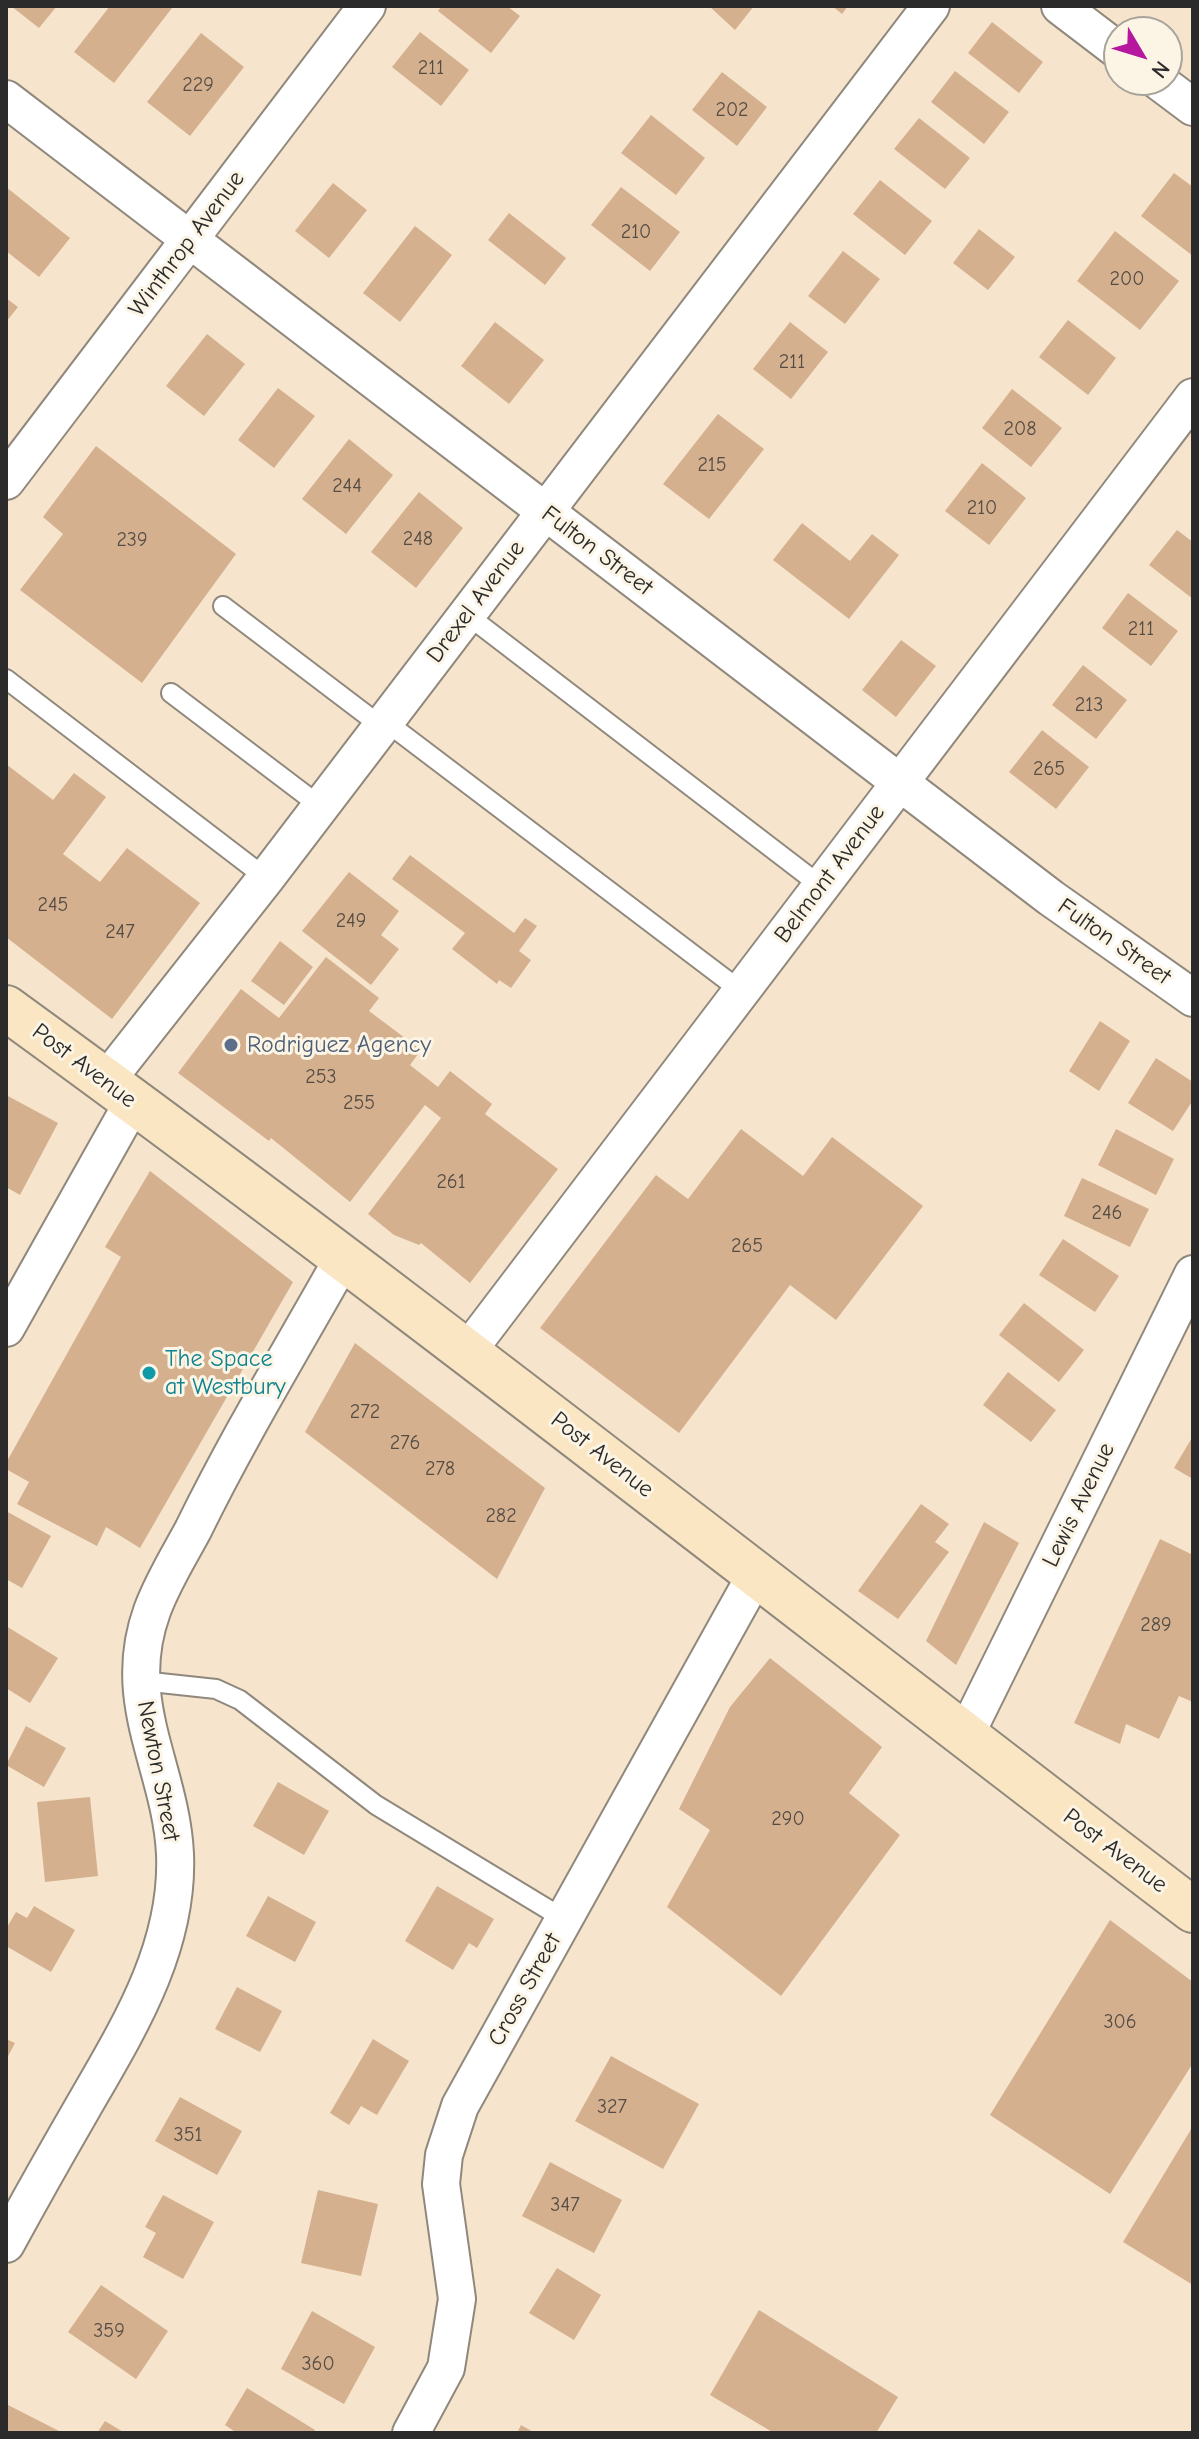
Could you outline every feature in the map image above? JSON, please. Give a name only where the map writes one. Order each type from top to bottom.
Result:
[{"type":"main road","name":"Post Avenue","points":[[6,1008],[609,1459],[755,1576],[1193,1910]]},
{"type":"street","name":"Winthrop Avenue","points":[[6,481],[367,6]]},
{"type":"street","name":"Drexel Avenue","points":[[6,1328],[119,1092],[266,878],[931,6]]},
{"type":"street","points":[[1060,6],[1103,39]]},
{"type":"street","name":"Fulton Street","points":[[6,99],[1051,898],[1193,998]]},
{"type":"street","name":"Belmont Avenue","points":[[467,1352],[1193,397]]},
{"type":"street","name":"Newton Street","points":[[6,2244],[152,1981],[170,1916],[173,1842],[170,1814],[142,1711],[142,1681],[151,1612],[210,1495],[342,1260]]},
{"type":"street","name":"Lewis Avenue","points":[[965,1736],[1193,1274]]},
{"type":"street","name":"Cross Street","points":[[411,2433],[446,2368],[457,2299],[441,2184],[444,2155],[460,2106],[755,1576]]},
{"type":"lane","points":[[223,606],[741,991]]},
{"type":"lane","points":[[466,614],[821,886]]},
{"type":"lane","points":[[6,679],[266,878]]},
{"type":"lane","points":[[171,693],[320,806]]},
{"type":"lane","points":[[142,1681],[216,1689],[240,1700],[376,1805],[564,1919]]},
{"type":"building","points":[[11,6],[57,6],[39,28]]},
{"type":"building","points":[[110,6],[172,8],[114,83],[74,52]]},
{"type":"building","points":[[442,6],[507,6],[520,16],[491,53],[438,11]]},
{"type":"building","points":[[709,6],[754,6],[735,30]]},
{"type":"building","points":[[832,6],[848,6],[842,14]]},
{"type":"building","points":[[992,22],[1043,62],[1019,93],[968,53]]},
{"type":"building","points":[[420,32],[469,70],[441,106],[392,67]]},
{"type":"building","points":[[201,33],[244,67],[190,136],[147,102]]},
{"type":"building","points":[[955,71],[1009,112],[984,144],[931,102]]},
{"type":"building","points":[[722,72],[767,107],[737,146],[692,110]]},
{"type":"building","points":[[651,115],[705,158],[676,195],[621,153]]},
{"type":"building","points":[[919,118],[970,158],[945,189],[894,149]]},
{"type":"building","points":[[1174,173],[1193,187],[1193,256],[1141,216]]},
{"type":"building","points":[[880,180],[932,221],[905,255],[853,214]]},
{"type":"building","points":[[333,183],[367,210],[329,258],[295,231]]},
{"type":"building","points":[[6,187],[70,238],[39,277],[6,251]]},
{"type":"building","points":[[621,187],[680,232],[650,271],[591,225]]},
{"type":"building","points":[[509,213],[566,258],[545,285],[488,240]]},
{"type":"building","points":[[415,226],[452,255],[400,322],[363,293]]},
{"type":"building","points":[[979,229],[1015,257],[988,290],[953,263]]},
{"type":"building","points":[[1115,231],[1179,281],[1140,330],[1077,281]]},
{"type":"building","points":[[843,251],[880,279],[845,324],[808,296]]},
{"type":"building","points":[[6,298],[18,307],[6,322]]},
{"type":"building","points":[[1068,320],[1116,358],[1088,395],[1039,357]]},
{"type":"building","points":[[495,322],[544,360],[509,404],[461,366]]},
{"type":"building","points":[[790,322],[828,352],[791,399],[753,369]]},
{"type":"building","points":[[207,334],[245,364],[204,416],[166,386]]},
{"type":"building","points":[[278,388],[315,416],[274,468],[238,440]]},
{"type":"building","points":[[1012,389],[1062,428],[1031,467],[982,428]]},
{"type":"building","points":[[718,414],[764,449],[709,519],[663,484]]},
{"type":"building","points":[[349,439],[393,475],[346,534],[302,499]]},
{"type":"building","points":[[96,446],[236,554],[142,683],[20,590],[63,534],[43,517]]},
{"type":"building","points":[[982,463],[1026,498],[989,545],[945,511]]},
{"type":"building","points":[[419,492],[463,528],[416,588],[371,552]]},
{"type":"building","points":[[802,523],[850,561],[872,534],[899,555],[849,619],[773,560]]},
{"type":"building","points":[[1177,530],[1193,542],[1193,599],[1149,565]]},
{"type":"building","points":[[1128,593],[1178,631],[1151,666],[1102,628]]},
{"type":"building","points":[[901,640],[936,666],[896,717],[862,690]]},
{"type":"building","points":[[1083,665],[1127,700],[1096,739],[1052,705]]},
{"type":"building","points":[[1042,730],[1089,767],[1056,809],[1009,772]]},
{"type":"building","points":[[6,764],[53,800],[74,773],[106,797],[63,854],[100,882],[127,848],[200,903],[112,1019],[6,937]]},
{"type":"building","points":[[410,855],[514,933],[525,918],[537,926],[519,951],[531,960],[511,988],[499,980],[497,984],[452,949],[465,933],[392,879]]},
{"type":"building","points":[[349,872],[399,911],[381,935],[399,949],[371,985],[302,931]]},
{"type":"building","points":[[280,941],[313,967],[284,1005],[251,981]]},
{"type":"building","points":[[326,957],[379,998],[369,1011],[421,1050],[410,1065],[438,1087],[450,1071],[492,1104],[485,1114],[558,1169],[470,1283],[421,1243],[419,1245],[394,1235],[368,1214],[441,1118],[425,1105],[350,1202],[271,1138],[269,1141],[178,1073],[241,989],[279,1018]]},
{"type":"building","points":[[1100,1021],[1130,1041],[1099,1091],[1069,1071]]},
{"type":"building","points":[[1156,1058],[1193,1082],[1193,1100],[1173,1131],[1128,1103]]},
{"type":"building","points":[[6,1095],[58,1123],[20,1195],[6,1187]]},
{"type":"building","points":[[741,1129],[803,1176],[832,1137],[923,1206],[836,1320],[790,1285],[679,1433],[540,1328],[656,1175],[688,1199]]},
{"type":"building","points":[[1116,1129],[1174,1159],[1156,1195],[1098,1165]]},
{"type":"building","name":"The Space at Westbury","points":[[150,1171],[293,1282],[140,1548],[106,1527],[97,1546],[17,1504],[29,1482],[6,1469],[6,1463],[121,1257],[105,1247]]},
{"type":"building","points":[[1082,1178],[1149,1209],[1130,1247],[1064,1216]]},
{"type":"building","points":[[1063,1239],[1119,1276],[1095,1312],[1039,1275]]},
{"type":"building","points":[[1024,1303],[1084,1350],[1059,1382],[999,1335]]},
{"type":"building","points":[[355,1343],[545,1488],[497,1579],[305,1432]]},
{"type":"building","points":[[1008,1372],[1056,1410],[1031,1442],[983,1405]]},
{"type":"building","points":[[1193,1436],[1193,1479],[1174,1468]]},
{"type":"building","points":[[921,1504],[949,1524],[935,1542],[949,1552],[898,1619],[858,1591]]},
{"type":"building","points":[[6,1511],[51,1536],[22,1588],[6,1579]]},
{"type":"building","points":[[984,1522],[1019,1543],[956,1665],[926,1641]]},
{"type":"building","points":[[1160,1539],[1193,1555],[1193,1702],[1179,1696],[1159,1739],[1126,1724],[1120,1744],[1074,1723]]},
{"type":"building","points":[[6,1626],[58,1658],[30,1703],[6,1688]]},
{"type":"building","points":[[770,1658],[882,1747],[849,1793],[900,1835],[781,1996],[667,1907],[710,1830],[679,1809],[730,1707]]},
{"type":"building","points":[[26,1726],[66,1748],[44,1787],[6,1765]]},
{"type":"building","points":[[278,1782],[329,1811],[304,1855],[253,1826]]},
{"type":"building","points":[[90,1797],[98,1876],[45,1882],[37,1802]]},
{"type":"building","points":[[437,1886],[494,1919],[477,1948],[469,1943],[453,1970],[405,1941]]},
{"type":"building","points":[[268,1896],[316,1922],[295,1962],[246,1936]]},
{"type":"building","points":[[34,1906],[75,1930],[51,1972],[6,1946],[6,1929],[16,1912],[27,1918]]},
{"type":"building","points":[[1110,1920],[1193,1982],[1193,2063],[1110,2194],[990,2115]]},
{"type":"building","points":[[237,1987],[282,2011],[260,2052],[215,2029]]},
{"type":"building","points":[[6,2039],[15,2043],[6,2060]]},
{"type":"building","points":[[373,2039],[409,2061],[377,2115],[361,2106],[349,2125],[330,2113]]},
{"type":"building","points":[[611,2056],[699,2104],[663,2169],[575,2121]]},
{"type":"building","points":[[180,2097],[242,2131],[217,2175],[155,2141]]},
{"type":"building","points":[[1193,2126],[1193,2285],[1123,2242]]},
{"type":"building","points":[[550,2162],[622,2200],[594,2253],[522,2216]]},
{"type":"building","points":[[318,2190],[378,2204],[361,2276],[301,2263]]},
{"type":"building","points":[[163,2195],[214,2222],[183,2279],[143,2257],[156,2233],[145,2227]]},
{"type":"building","points":[[557,2268],[601,2295],[574,2340],[529,2313]]},
{"type":"building","points":[[101,2285],[168,2331],[136,2379],[68,2332]]},
{"type":"building","points":[[759,2310],[898,2397],[876,2433],[774,2433],[710,2395]]},
{"type":"building","points":[[312,2311],[375,2347],[344,2404],[281,2369]]},
{"type":"building","points":[[247,2388],[315,2430],[314,2433],[237,2433],[225,2425]]},
{"type":"building","points":[[6,2404],[63,2433],[6,2433]]},
{"type":"building","points":[[105,2421],[125,2433],[97,2433]]},
{"type":"building","points":[[521,2425],[535,2433],[517,2433]]},
{"type":"place","name":"Rodriguez Agency","points":[[231,1045]]},
{"type":"place","name":"The Space at Westbury","points":[[149,1373]]}]
